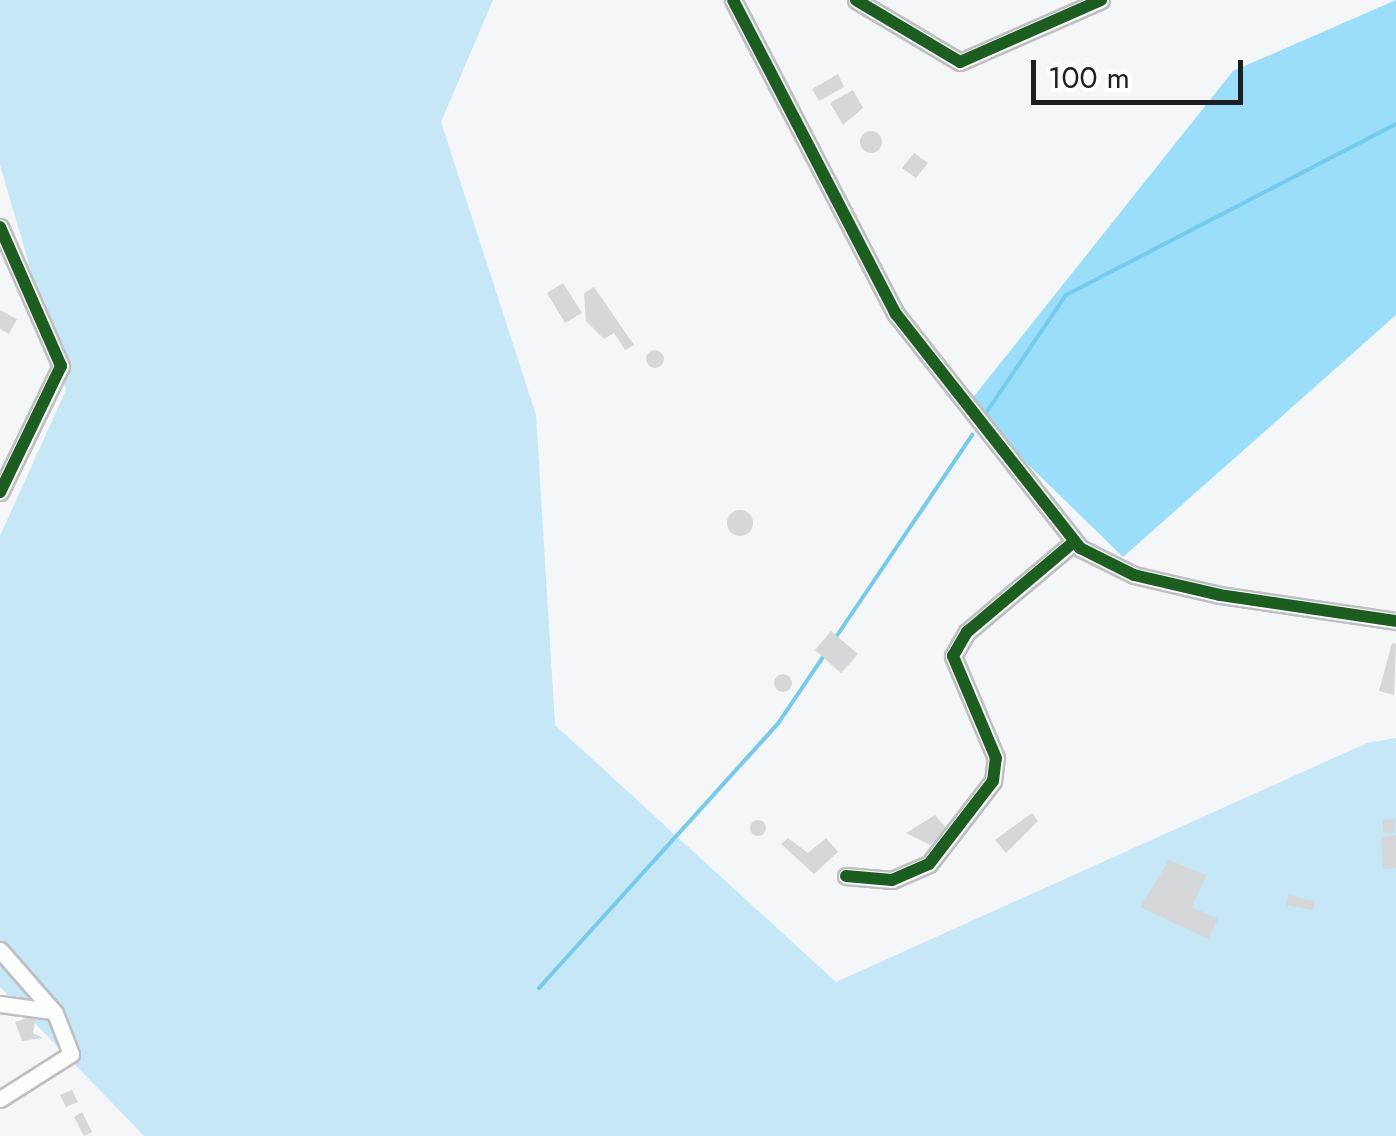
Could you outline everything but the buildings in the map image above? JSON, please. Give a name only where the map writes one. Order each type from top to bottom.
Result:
[{"type":"street","points":[[733,0],[896,314],[1074,542],[1134,575],[1396,620]]},
{"type":"street","points":[[856,0],[960,62],[1101,0]]},
{"type":"street","points":[[0,492],[61,366],[1,239]]},
{"type":"street","points":[[846,876],[907,876],[929,864],[974,808],[996,758],[953,656],[968,632],[1074,542]]},
{"type":"street","points":[[0,950],[55,1013],[70,1042],[68,1062],[0,1099]]},
{"type":"street","points":[[0,1004],[55,1013]]},
{"type":"shaded area","points":[[0,0],[493,0],[441,122],[536,415],[555,725],[836,982],[1367,743],[1396,738],[1396,1136],[144,1136],[0,987],[0,536],[66,390],[0,165]]},
{"type":"shaded area","points":[[1396,0],[1396,315],[1123,557],[967,405],[1233,71]]},
{"type":"waterway","points":[[986,413],[1066,295],[1396,124]]},
{"type":"waterway","points":[[836,637],[972,435]]},
{"type":"waterway","points":[[539,988],[779,722],[825,654]]},
{"type":"cycle path","points":[[733,0],[896,314],[1080,548],[1134,575],[1220,595],[1396,621]]},
{"type":"cycle path","points":[[856,0],[960,62],[1101,0]]},
{"type":"cycle path","points":[[0,227],[61,366],[0,492]]},
{"type":"cycle path","points":[[846,876],[892,880],[929,864],[993,781],[996,758],[953,656],[967,632],[1074,542]]}]
